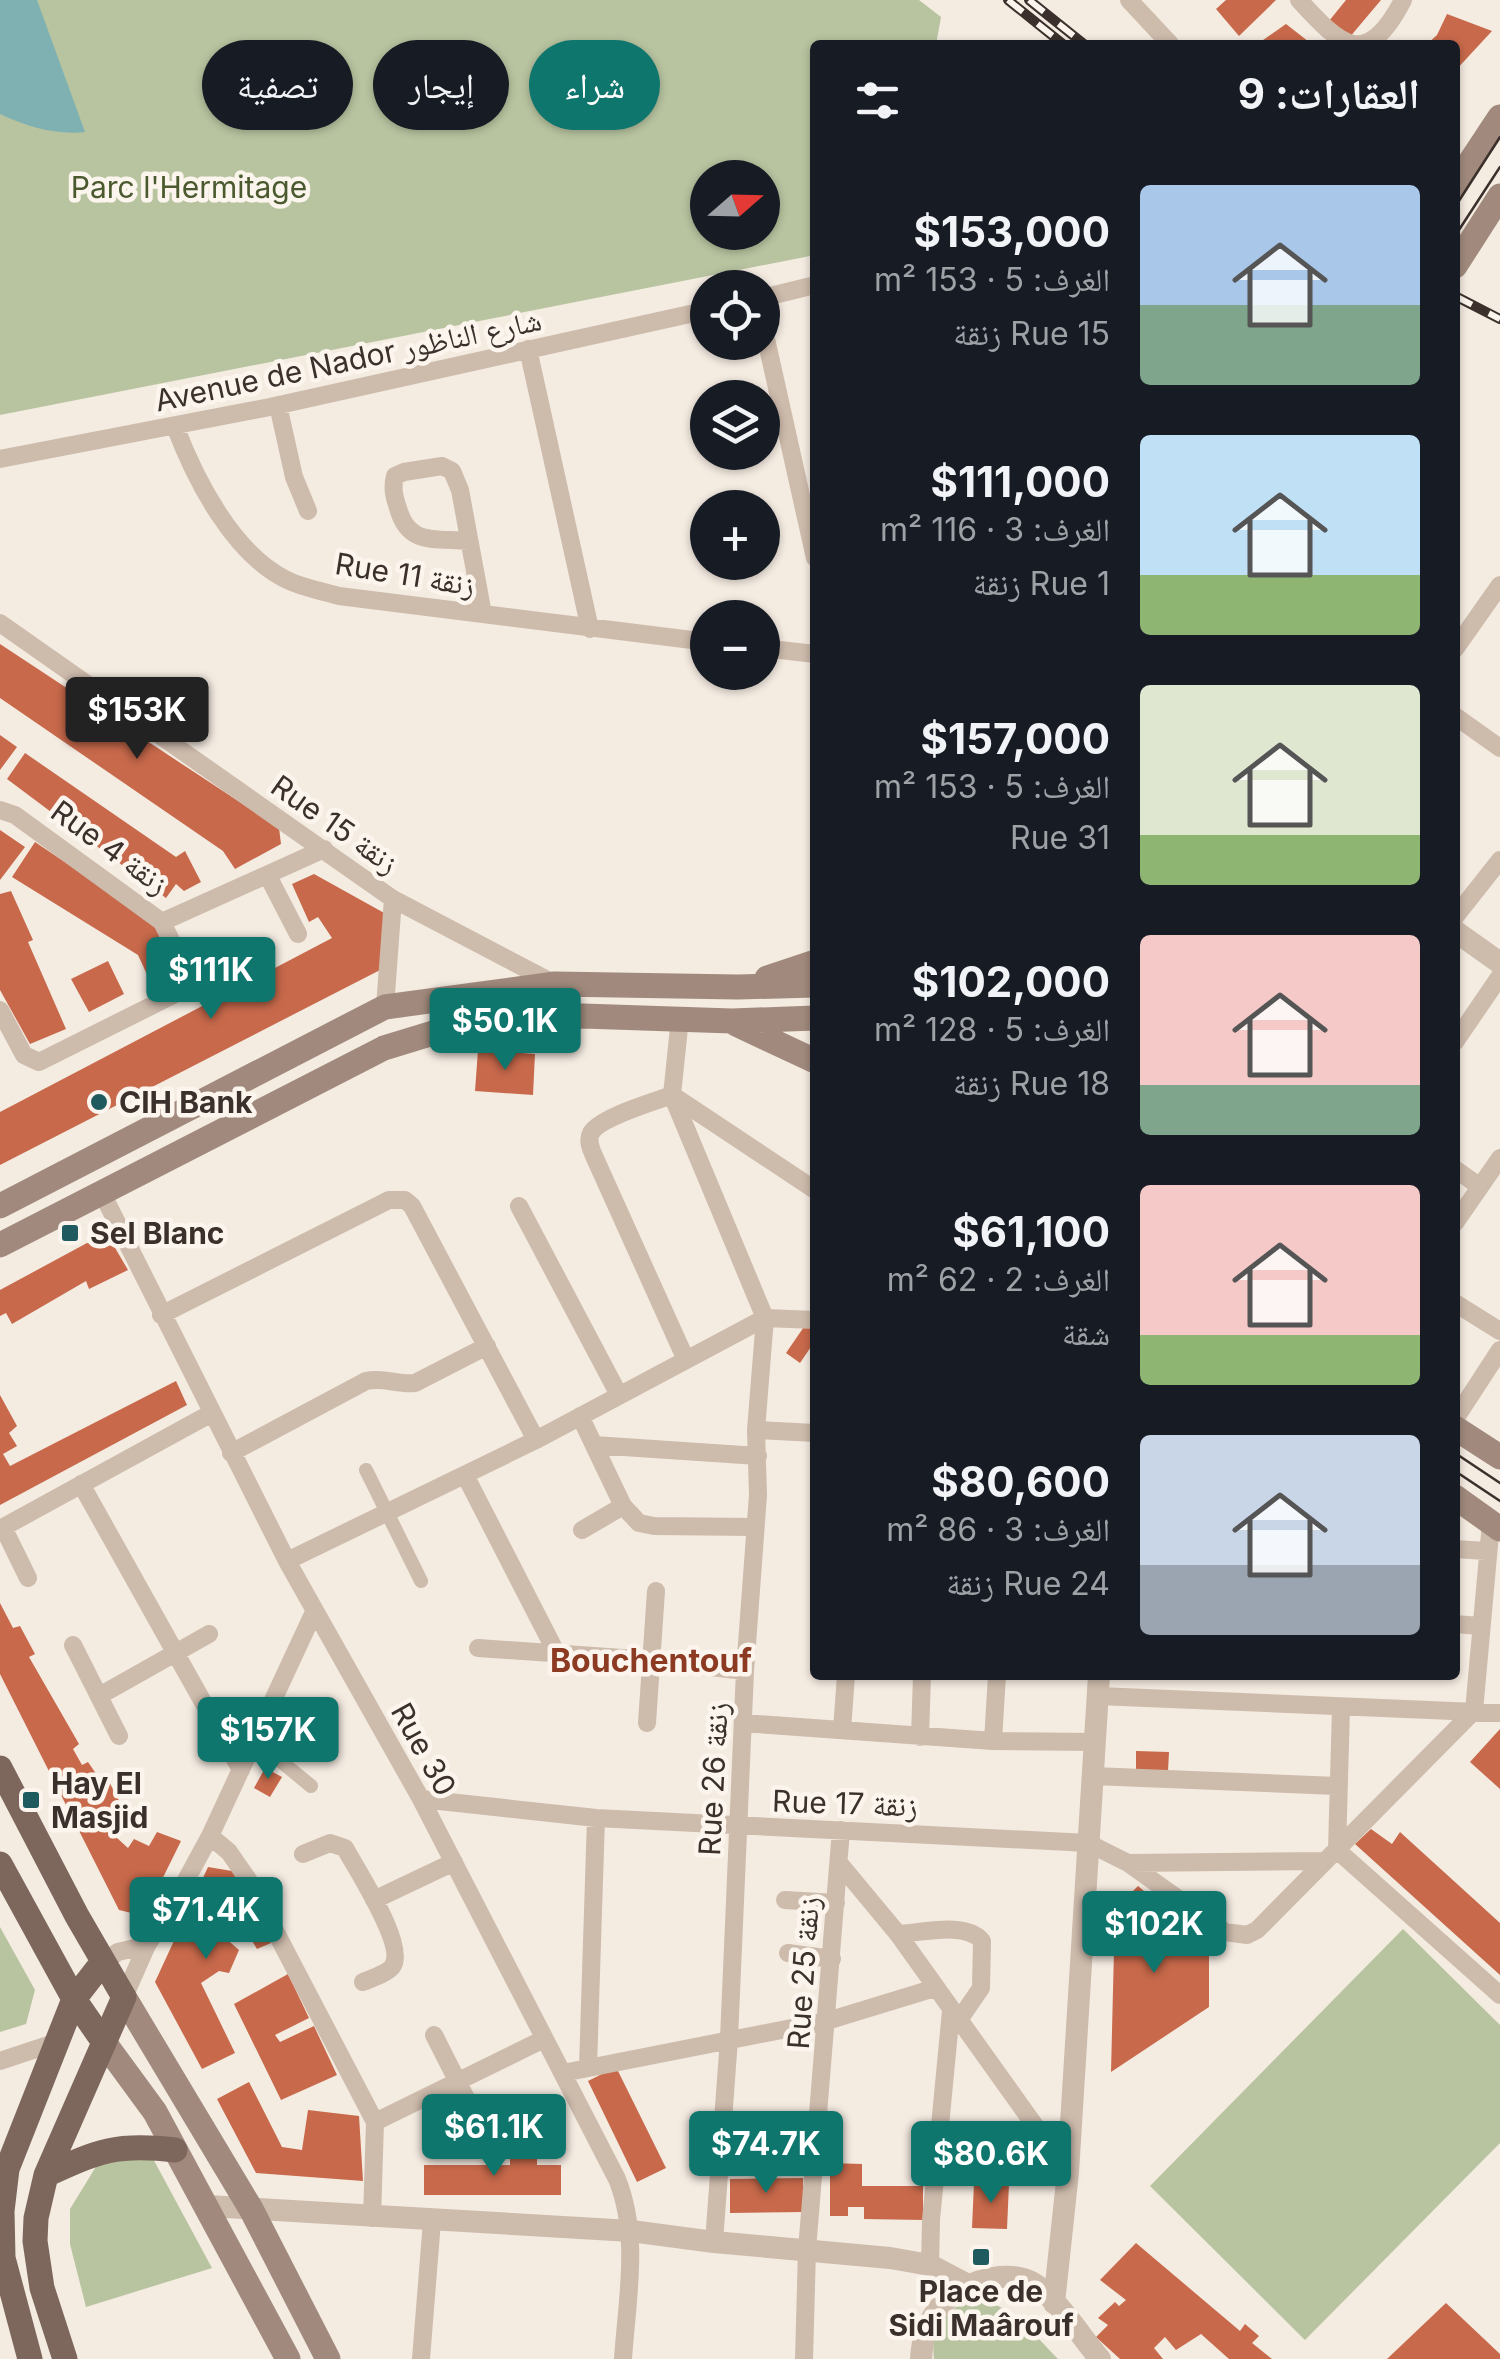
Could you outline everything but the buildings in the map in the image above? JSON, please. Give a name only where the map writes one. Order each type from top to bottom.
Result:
[{"type":"main road","points":[[1460,177],[1500,117]]},
{"type":"main road","points":[[1460,258],[1500,196]]},
{"type":"main road","points":[[738,987],[810,964]]},
{"type":"main road","points":[[0,1206],[385,1008],[555,984],[810,984]]},
{"type":"main road","points":[[0,1245],[384,1048],[423,1035],[456,1026],[583,1016],[732,1022],[810,1018]]},
{"type":"main road","points":[[732,1022],[810,1060]]},
{"type":"main road","points":[[1460,1431],[1500,1458]]},
{"type":"main road","points":[[1460,1502],[1493,1534]]},
{"type":"main road","points":[[0,1768],[102,1962],[251,2209],[328,2359]]},
{"type":"main road","points":[[0,1864],[74,1999],[128,2072],[176,2150],[288,2359]]},
{"type":"main road","points":[[25,2358],[4,2275],[1,2232],[7,2169],[74,1999],[102,1962]]},
{"type":"main road","points":[[65,2359],[42,2288],[36,2258],[36,2218],[46,2175],[124,1996]]},
{"type":"main road","points":[[46,2175],[114,2147],[176,2150]]},
{"type":"street","points":[[1129,0],[1165,40]]},
{"type":"street","points":[[1298,0],[1332,36],[1344,40]]},
{"type":"street","points":[[1372,40],[1404,0]]},
{"type":"street","points":[[780,294],[810,286]]},
{"type":"street","name":"Avenue de Nador شارع الناظور","points":[[0,459],[278,405],[690,314]]},
{"type":"street","points":[[528,350],[590,629]]},
{"type":"street","points":[[771,360],[810,536]]},
{"type":"street","points":[[278,405],[294,477],[308,511]]},
{"type":"street","name":"Rue 11 زنقة","points":[[174,426],[216,510],[250,552],[286,580],[339,596],[690,640]]},
{"type":"street","points":[[469,541],[408,533],[394,494],[395,476],[442,466],[452,472],[460,490],[482,614]]},
{"type":"street","points":[[1460,642],[1500,585]]},
{"type":"street","name":"Rue 15 زنقة","points":[[0,623],[393,899],[555,984]]},
{"type":"street","points":[[780,650],[810,653]]},
{"type":"street","points":[[1460,720],[1500,748]]},
{"type":"street","name":"Rue 4 زنقة","points":[[0,1010],[24,1054],[39,1062],[194,985],[162,922],[7,812]]},
{"type":"street","points":[[162,922],[324,850]]},
{"type":"street","points":[[1460,910],[1500,860]]},
{"type":"street","points":[[268,876],[298,934]]},
{"type":"street","points":[[385,1008],[393,899]]},
{"type":"street","points":[[1460,935],[1500,963]]},
{"type":"street","points":[[1460,1035],[1500,976]]},
{"type":"street","points":[[680,1018],[672,1096],[765,1318]]},
{"type":"street","points":[[672,1096],[810,1187]]},
{"type":"street","points":[[672,1096],[605,1122],[592,1131],[589,1141],[686,1360]]},
{"type":"street","points":[[1460,1215],[1500,1158]]},
{"type":"street","points":[[1460,1173],[1479,1186]]},
{"type":"street","name":"Rue 30","points":[[101,1191],[287,1562],[421,1799],[617,2179],[627,2204],[631,2231],[623,2359]]},
{"type":"street","points":[[161,1315],[389,1200],[405,1200],[412,1206],[536,1440]]},
{"type":"street","points":[[519,1206],[618,1396]]},
{"type":"street","points":[[1460,1306],[1500,1331]]},
{"type":"street","points":[[287,1562],[536,1440],[765,1318],[810,1320]]},
{"type":"street","name":"Rue 26 زنقة","points":[[714,2242],[729,2039],[758,1456],[756,1430],[765,1318]]},
{"type":"street","points":[[231,1452],[366,1381],[387,1379],[416,1384],[487,1346]]},
{"type":"street","points":[[1460,1412],[1500,1350]]},
{"type":"street","points":[[28,1578],[1,1528],[210,1414]]},
{"type":"street","points":[[580,1416],[623,1506],[640,1523],[754,1527]]},
{"type":"street","points":[[756,1430],[810,1432]]},
{"type":"street","points":[[594,1445],[758,1456]]},
{"type":"street","points":[[366,1470],[420,1581]]},
{"type":"street","points":[[465,1474],[558,1656]]},
{"type":"street","points":[[81,1484],[241,1770]]},
{"type":"street","points":[[582,1530],[623,1506]]},
{"type":"street","points":[[1088,1842],[1128,1863],[1225,1932],[1236,1935],[1257,1930],[1474,1711],[1480,1626],[1493,1534],[1460,1547]]},
{"type":"street","points":[[647,1724],[656,1591]]},
{"type":"street","points":[[124,1996],[146,1945],[166,1917],[210,1836],[314,1612]]},
{"type":"street","points":[[1460,1624],[1480,1626]]},
{"type":"street","points":[[99,1696],[209,1634]]},
{"type":"street","points":[[73,1645],[120,1736]]},
{"type":"street","points":[[478,1648],[746,1671]]},
{"type":"street","points":[[842,1730],[846,1680]]},
{"type":"street","points":[[920,1737],[922,1680]]},
{"type":"street","points":[[993,1741],[997,1680]]},
{"type":"street","points":[[1054,2303],[1068,2172],[1098,1685],[1341,1708],[1500,1712]]},
{"type":"street","points":[[1331,1856],[1341,1708]]},
{"type":"street","points":[[743,1723],[993,1741],[1095,1742]]},
{"type":"street","points":[[255,1740],[311,1786]]},
{"type":"street","points":[[1093,1776],[1338,1786]]},
{"type":"street","name":"Rue 17 زنقة","points":[[421,1799],[596,1818],[1088,1842]]},
{"type":"street","points":[[588,2067],[596,1818]]},
{"type":"street","name":"Rue 25 زنقة","points":[[804,2359],[807,2250],[842,1830]]},
{"type":"street","points":[[210,1836],[228,1852],[249,1881],[374,2122],[372,2218]]},
{"type":"street","points":[[303,1854],[330,1843],[345,1848],[374,1900],[395,1945],[395,1960],[390,1970],[363,1982]]},
{"type":"street","points":[[1128,1863],[1331,1856],[1500,1995]]},
{"type":"street","points":[[374,1900],[454,1862]]},
{"type":"street","points":[[839,1862],[898,1934],[1068,2172]]},
{"type":"street","points":[[785,1900],[836,1902]]},
{"type":"street","points":[[898,1934],[963,1930],[978,1935],[982,1941],[981,1988],[955,2016],[931,2220],[930,2265]]},
{"type":"street","points":[[102,1962],[118,1952],[146,1945]]},
{"type":"street","points":[[788,1954],[832,1959]]},
{"type":"street","points":[[563,2073],[827,2021],[935,1988]]},
{"type":"street","points":[[434,2035],[478,2120]]},
{"type":"street","points":[[374,2122],[544,2039]]},
{"type":"street","points":[[0,2061],[54,2043]]},
{"type":"street","points":[[208,2206],[631,2231],[930,2265],[966,2284]]},
{"type":"street","points":[[422,2359],[432,2221]]},
{"type":"street","points":[[921,2359],[930,2320],[948,2297],[966,2284],[1000,2276],[1034,2283],[1100,2359]]},
{"type":"green space","name":"Parc l'Hermitage","points":[[0,0],[919,0],[941,17],[937,40],[810,40],[810,256],[739,270],[690,270],[690,280],[0,415]]},
{"type":"green space","points":[[0,1927],[35,1990],[26,2024],[0,2032]]},
{"type":"green space","points":[[1403,1929],[1500,2025],[1500,2143],[1305,2340],[1150,2186]]},
{"type":"green space","points":[[151,2155],[212,2268],[86,2307],[70,2244],[70,2209],[97,2165]]},
{"type":"green space","name":"Place de Sidi Maârouf","points":[[970,2300],[1008,2311],[1058,2359],[934,2359],[934,2340],[941,2323]]},
{"type":"water","points":[[0,0],[37,0],[85,132],[42,129],[0,114]]},
{"type":"tram line","points":[[1460,199],[1500,137]]},
{"type":"tram line","points":[[1460,228],[1500,167]]},
{"type":"tram line","points":[[1460,1456],[1500,1483]]},
{"type":"tram line","points":[[1460,1474],[1500,1501]]},
{"type":"railway","points":[[1008,0],[1058,40]]},
{"type":"railway","points":[[1029,0],[1079,40]]},
{"type":"railway","points":[[1460,299],[1500,319]]},
{"type":"place","name":"CIH Bank","points":[[99,1102]]},
{"type":"place","name":"Sel Blanc","points":[[70,1233]]},
{"type":"place","name":"Hay El Masjid","points":[[31,1800]]},
{"type":"place","name":"Place de Sidi Maârouf","points":[[981,2257]]},
{"type":"district","name":"Bouchentouf","points":[[651,1660]]}]
